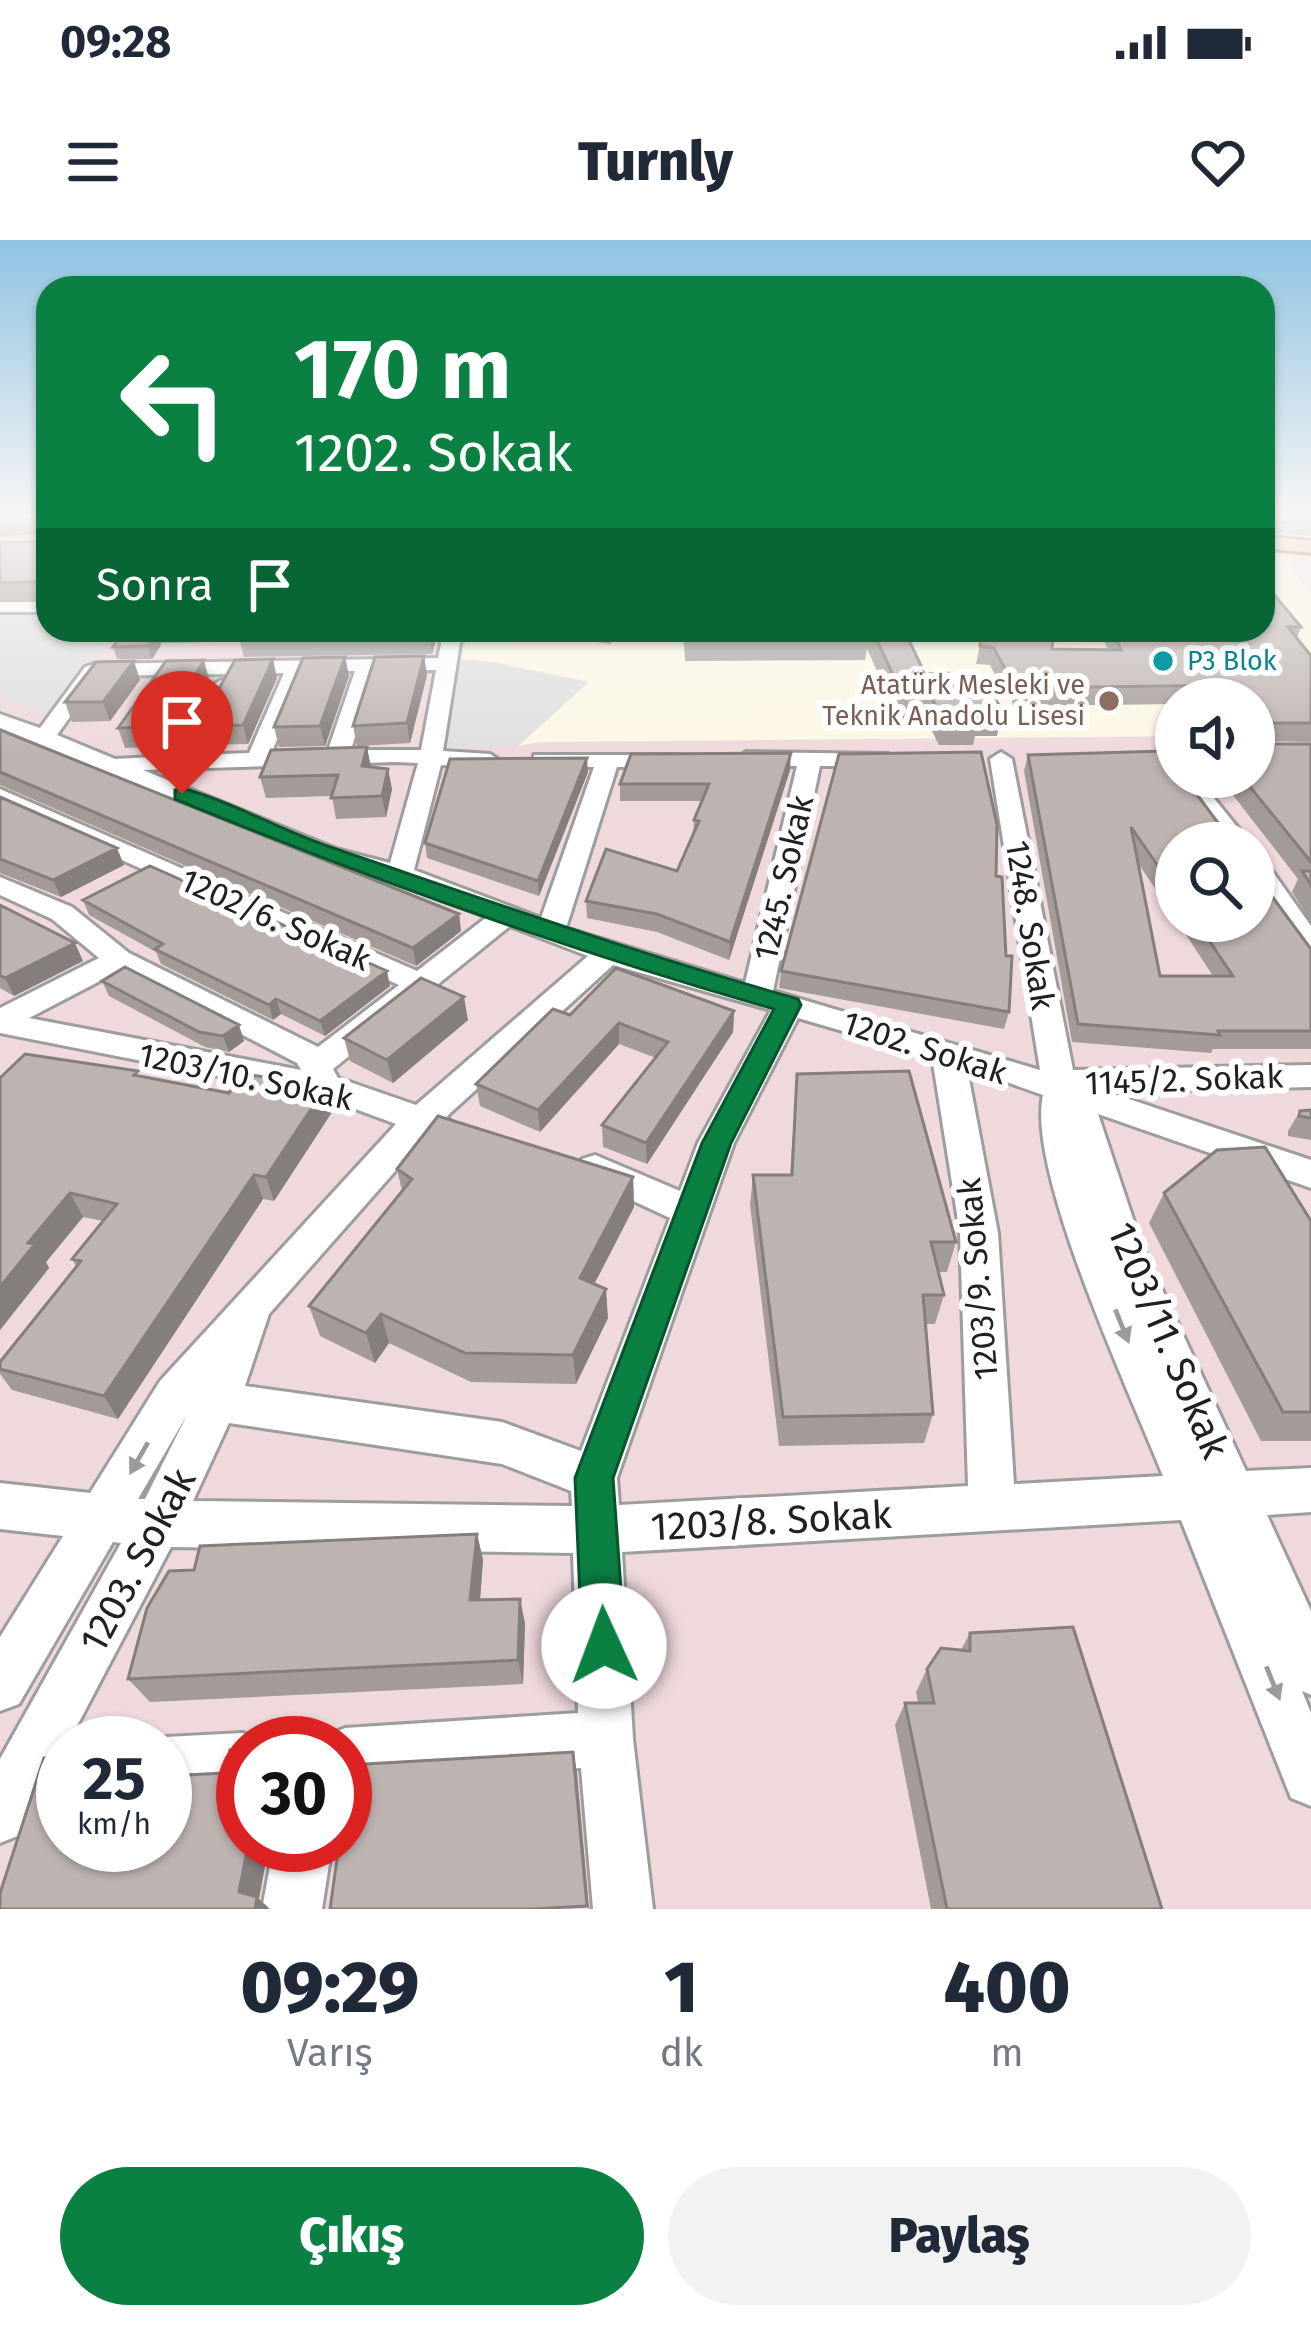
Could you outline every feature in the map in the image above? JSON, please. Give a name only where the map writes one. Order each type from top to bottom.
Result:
[{"type":"street","points":[[0,608],[36,607]]},
{"type":"street","points":[[44,738],[114,642]]},
{"type":"street","points":[[155,678],[184,642]]},
{"type":"street","points":[[400,874],[430,761],[450,642]]},
{"type":"street","points":[[94,670],[155,678],[231,668],[445,664]]},
{"type":"street","points":[[337,757],[367,665]]},
{"type":"street","points":[[257,760],[297,666]]},
{"type":"street","points":[[178,763],[231,668]]},
{"type":"street","name":"1202. Sokak","points":[[0,720],[107,756],[146,779],[327,854],[400,874],[608,954],[947,1050],[1311,1174]]},
{"type":"street","points":[[107,756],[178,763],[395,755],[430,761]]},
{"type":"street","name":"1248. Sokak","points":[[1002,758],[1059,1090]]},
{"type":"street","name":"1245. Sokak","points":[[773,1000],[810,759]]},
{"type":"street","name":"1245. Sokak","points":[[430,761],[897,759]]},
{"type":"street","points":[[550,933],[608,760]]},
{"type":"street","points":[[146,779],[400,769],[430,761]]},
{"type":"street","name":"1202/6. Sokak","points":[[0,796],[420,983]]},
{"type":"street","points":[[1202,798],[1220,822]]},
{"type":"street","points":[[62,913],[154,865]]},
{"type":"street","points":[[0,885],[62,913],[119,958],[310,1056],[320,1076],[420,983],[506,916]]},
{"type":"street","points":[[1275,894],[1311,946]]},
{"type":"street","name":"1203. Sokak","points":[[0,1685],[104,1520],[197,1399],[258,1298],[419,1121],[608,954]]},
{"type":"street","points":[[0,1022],[119,958]]},
{"type":"street","points":[[623,1909],[607,1739],[594,1478],[773,1000]]},
{"type":"street","name":"1203/10. Sokak","points":[[0,1022],[52,1036],[320,1076],[419,1121],[463,1131]]},
{"type":"street","points":[[26,1063],[52,1036]]},
{"type":"street","name":"1203/9. Sokak","points":[[947,1050],[979,1233],[992,1509]]},
{"type":"street","name":"1145/2. Sokak","points":[[1059,1090],[1311,1076]]},
{"type":"street","name":"1203/11. Sokak","points":[[1059,1090],[1054,1121],[1088,1239],[1215,1496],[1273,1588]]},
{"type":"street","points":[[571,1157],[691,1212]]},
{"type":"street","points":[[1262,1160],[1291,1210]]},
{"type":"street","points":[[197,1399],[502,1443],[594,1478]]},
{"type":"street","name":"1203. Sokak","points":[[28,1786],[158,1524],[197,1399]]},
{"type":"street","name":"1203/8. Sokak","points":[[0,1506],[158,1524],[599,1530],[1311,1490]]},
{"type":"street","points":[[1273,1588],[1311,1669]]},
{"type":"street","points":[[1273,1588],[1311,1778]]},
{"type":"street","points":[[372,1753],[607,1739]]},
{"type":"street","points":[[292,1909],[298,1872]]},
{"type":"shaded area","points":[[0,595],[36,595],[36,642],[458,642],[461,659],[440,748],[540,742],[1155,736],[1155,798],[1275,798],[1275,735],[1311,734],[1311,1909],[0,1909]]},
{"type":"shaded area","points":[[1275,595],[1311,598],[1311,734],[1275,735],[1275,678],[1155,678],[1155,736],[540,742],[518,746],[588,683],[461,659],[466,642],[1275,642]]},
{"type":"shaded area","points":[[0,609],[36,609],[36,642],[106,642],[51,715],[0,695]]},
{"type":"shaded area","points":[[461,659],[589,682],[518,746],[439,748]]},
{"type":"building","points":[[1275,596],[1301,627],[1288,627],[1311,656],[1311,723],[1275,723],[1275,678],[1155,678],[1155,686],[1017,688],[1014,670],[1006,671],[994,648],[980,646],[981,642],[1052,642],[1052,649],[1121,650],[1117,642],[1275,642]]},
{"type":"building","points":[[117,642],[151,642],[148,646],[113,647]]},
{"type":"building","points":[[878,642],[910,642],[925,674],[948,673],[953,682],[984,682],[1003,711],[976,712],[978,721],[944,721],[931,697],[904,698]]},
{"type":"building","points":[[424,656],[407,723],[353,726],[375,657]]},
{"type":"building","points":[[345,657],[320,726],[274,727],[303,658]]},
{"type":"building","points":[[273,659],[243,725],[198,726],[235,660]]},
{"type":"building","points":[[204,660],[165,726],[118,728],[166,661]]},
{"type":"building","points":[[134,661],[103,702],[65,702],[96,662]]},
{"type":"building","points":[[0,730],[459,914],[413,948],[0,772]]},
{"type":"building","points":[[1275,744],[1311,744],[1311,862],[1259,798],[1275,798]]},
{"type":"building","points":[[367,747],[362,766],[388,769],[382,796],[331,798],[338,775],[260,777],[271,750]]},
{"type":"building","points":[[1155,751],[1155,798],[1200,798],[1217,822],[1155,822],[1155,862],[1131,827],[1160,976],[1233,976],[1210,942],[1275,942],[1275,900],[1311,949],[1311,1031],[1218,1031],[1220,1035],[1078,1024],[1028,755]]},
{"type":"building","points":[[981,752],[997,825],[996,876],[1002,877],[1006,956],[1012,956],[1009,1012],[781,971],[839,754]]},
{"type":"building","points":[[791,753],[730,942],[657,914],[586,901],[606,849],[677,871],[699,821],[694,820],[709,784],[620,784],[631,754]]},
{"type":"building","points":[[587,758],[538,881],[425,843],[450,759]]},
{"type":"building","points":[[0,797],[117,848],[53,880],[0,859]]},
{"type":"building","points":[[150,866],[387,971],[320,1021],[276,999],[269,1005],[155,949],[163,944],[83,900]]},
{"type":"building","points":[[0,905],[75,943],[5,978],[0,975]]},
{"type":"building","points":[[125,967],[239,1025],[223,1036],[199,1032],[102,981]]},
{"type":"building","points":[[616,968],[734,1011],[646,1143],[602,1125],[668,1042],[619,1023],[538,1110],[476,1084],[553,1009],[570,1015]]},
{"type":"building","points":[[421,978],[464,997],[387,1060],[344,1038]]},
{"type":"building","points":[[25,1054],[138,1071],[134,1075],[229,1093],[243,1074],[327,1085],[266,1177],[254,1175],[104,1396],[0,1369],[0,1362],[81,1261],[72,1259],[117,1204],[70,1193],[28,1243],[35,1244],[0,1287],[0,1078]]},
{"type":"building","points":[[909,1071],[956,1242],[931,1242],[944,1295],[923,1295],[933,1414],[783,1417],[753,1175],[792,1175],[797,1074]]},
{"type":"building","points":[[438,1116],[633,1177],[580,1278],[606,1289],[573,1355],[465,1353],[381,1314],[366,1333],[309,1306],[412,1179],[397,1169]]},
{"type":"building","points":[[1265,1147],[1311,1221],[1311,1412],[1283,1412],[1164,1193],[1217,1150]]},
{"type":"building","points":[[477,1534],[470,1600],[520,1599],[518,1660],[128,1679],[147,1608],[169,1571],[194,1570],[200,1546]]},
{"type":"building","points":[[1073,1627],[1162,1909],[947,1909],[905,1703],[934,1703],[927,1669],[941,1648],[970,1651],[970,1633]]},
{"type":"building","points":[[573,1752],[587,1906],[330,1909],[335,1872],[372,1872],[372,1764]]},
{"type":"building","points":[[216,1773],[216,1872],[243,1872],[239,1892],[257,1897],[255,1909],[0,1909],[0,1893],[36,1783],[36,1872],[192,1872],[192,1775]]},
{"type":"place","name":"P3 Blok","points":[[1163,661]]},
{"type":"place","name":"Atatürk Mesleki ve Teknik Anadolu Lisesi","points":[[1109,701]]},
{"type":"route","points":[[182,794],[327,854],[400,874],[608,954],[789,1005],[716,1143],[594,1478],[604,1646]]}]
